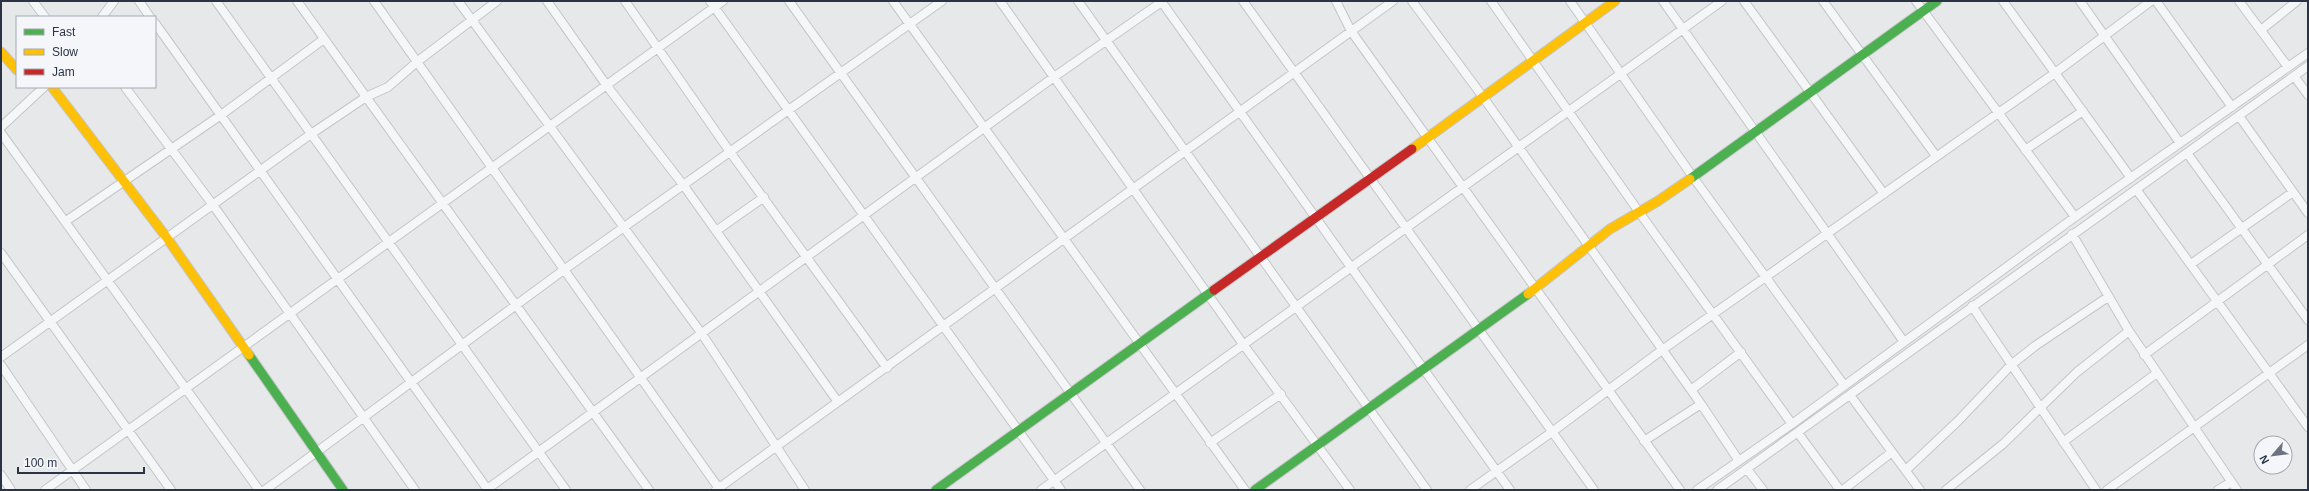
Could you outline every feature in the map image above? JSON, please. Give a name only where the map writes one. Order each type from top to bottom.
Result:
[{"type":"street","points":[[33,1],[44,16]]},
{"type":"street","points":[[139,1],[149,16]]},
{"type":"street","points":[[216,1],[272,77],[311,134],[566,490]]},
{"type":"street","points":[[298,1],[442,204],[649,490]]},
{"type":"street","points":[[374,1],[418,61],[491,168],[565,269],[718,489],[887,368],[1064,237],[1393,1]]},
{"type":"street","points":[[458,1],[623,229],[702,334],[805,490]]},
{"type":"street","points":[[1,357],[108,279],[262,171],[311,134],[366,97],[388,87],[418,61],[497,1]]},
{"type":"street","points":[[547,1],[607,86],[684,186],[838,402]]},
{"type":"street","points":[[625,1],[730,152],[887,368]]},
{"type":"street","points":[[45,490],[242,346],[389,243],[491,168],[607,86],[658,48],[712,4],[723,1]]},
{"type":"street","points":[[789,1],[1140,490]]},
{"type":"street","points":[[893,1],[1245,490]]},
{"type":"street","points":[[265,490],[464,346],[565,269],[684,186],[942,1]]},
{"type":"street","points":[[1000,1],[1243,344],[1318,444],[1350,490]]},
{"type":"street","points":[[1078,1],[1262,256],[1427,490]]},
{"type":"street","points":[[156,24],[262,171],[337,280],[487,490],[1162,1],[1350,268],[1510,490]]},
{"type":"street","points":[[1243,1],[1478,331],[1594,490]]},
{"type":"street","points":[[1336,1],[1351,31],[1608,392],[1680,490]]},
{"type":"street","points":[[1412,1],[1589,245],[1739,460]]},
{"type":"street","points":[[1491,1],[1570,111],[1639,212],[1792,424]]},
{"type":"street","points":[[1570,1],[1693,177],[1844,385]]},
{"type":"street","points":[[936,490],[1138,343],[1534,61],[1615,1]]},
{"type":"street","points":[[1663,1],[1904,342]]},
{"type":"street","points":[[1041,490],[1722,1]]},
{"type":"street","points":[[1744,1],[1884,194]]},
{"type":"street","points":[[1823,1],[1936,156]]},
{"type":"street","points":[[1916,1],[2075,217]]},
{"type":"street","points":[[1255,490],[1478,331],[1535,289],[1589,245],[1624,219],[1639,212],[1693,177],[1937,1]]},
{"type":"street","points":[[2003,1],[2131,178]]},
{"type":"street","points":[[2080,1],[2180,143]]},
{"type":"street","points":[[1470,490],[1608,392],[1662,350],[1828,234],[1997,112],[2055,73],[2151,1]]},
{"type":"street","points":[[2156,1],[2232,107]]},
{"type":"street","points":[[2239,1],[2288,67]]},
{"type":"street","points":[[2261,30],[2297,1]]},
{"type":"street","points":[[103,16],[111,2]]},
{"type":"street","points":[[712,4],[944,325],[1061,490]]},
{"type":"street","points":[[66,221],[124,182],[170,148],[221,115],[324,39]]},
{"type":"street","points":[[1,52],[16,69]]},
{"type":"street","points":[[1697,490],[1792,424],[2075,217],[2308,52]]},
{"type":"street","points":[[1718,490],[1798,434],[1850,394],[2072,234],[2308,66]]},
{"type":"street","points":[[2294,76],[2308,95]]},
{"type":"street","points":[[1,128],[43,88]]},
{"type":"street","points":[[53,88],[167,238],[343,490]]},
{"type":"street","points":[[126,88],[290,312],[415,490]]},
{"type":"street","points":[[2025,150],[2083,111]]},
{"type":"street","points":[[2239,116],[2308,213]]},
{"type":"street","points":[[1,133],[108,279],[184,388],[259,490]]},
{"type":"street","points":[[2187,153],[2308,320]]},
{"type":"street","points":[[2136,189],[2308,427]]},
{"type":"street","points":[[2191,264],[2293,192]]},
{"type":"street","points":[[716,231],[764,197]]},
{"type":"street","points":[[2072,234],[2128,331],[2237,490]]},
{"type":"street","points":[[2144,355],[2308,235]]},
{"type":"street","points":[[1,253],[171,490]]},
{"type":"street","points":[[1906,470],[1958,421],[2011,365],[2036,346],[2108,297]]},
{"type":"street","points":[[1972,306],[2096,490]]},
{"type":"street","points":[[1946,490],[2003,444],[2077,372],[2128,331]]},
{"type":"street","points":[[2107,490],[2308,345]]},
{"type":"street","points":[[1691,390],[1741,352]]},
{"type":"street","points":[[1,365],[86,490]]},
{"type":"street","points":[[2063,442],[2157,373]]},
{"type":"street","points":[[1210,443],[1281,394]]},
{"type":"street","points":[[1850,394],[1920,490]]},
{"type":"street","points":[[1644,441],[1700,404]]},
{"type":"street","points":[[1798,434],[1840,490]]},
{"type":"street","points":[[1843,490],[1892,452]]},
{"type":"street","points":[[1747,469],[1763,490]]},
{"type":"street","points":[[1,475],[11,490]]},
{"type":"street","points":[[2218,490],[2231,482]]},
{"type":"traffic: fast","points":[[1690,179],[1937,1]]},
{"type":"traffic: fast","points":[[936,490],[1214,290]]},
{"type":"traffic: fast","points":[[1255,490],[1528,294]]},
{"type":"traffic: fast","points":[[249,355],[343,490]]},
{"type":"traffic: slow","points":[[1412,149],[1615,1]]},
{"type":"traffic: slow","points":[[1,52],[16,69]]},
{"type":"traffic: slow","points":[[53,88],[167,238],[249,355]]},
{"type":"traffic: slow","points":[[1528,294],[1610,229],[1658,201],[1690,179]]},
{"type":"traffic: jam","points":[[1214,290],[1412,149]]}]
